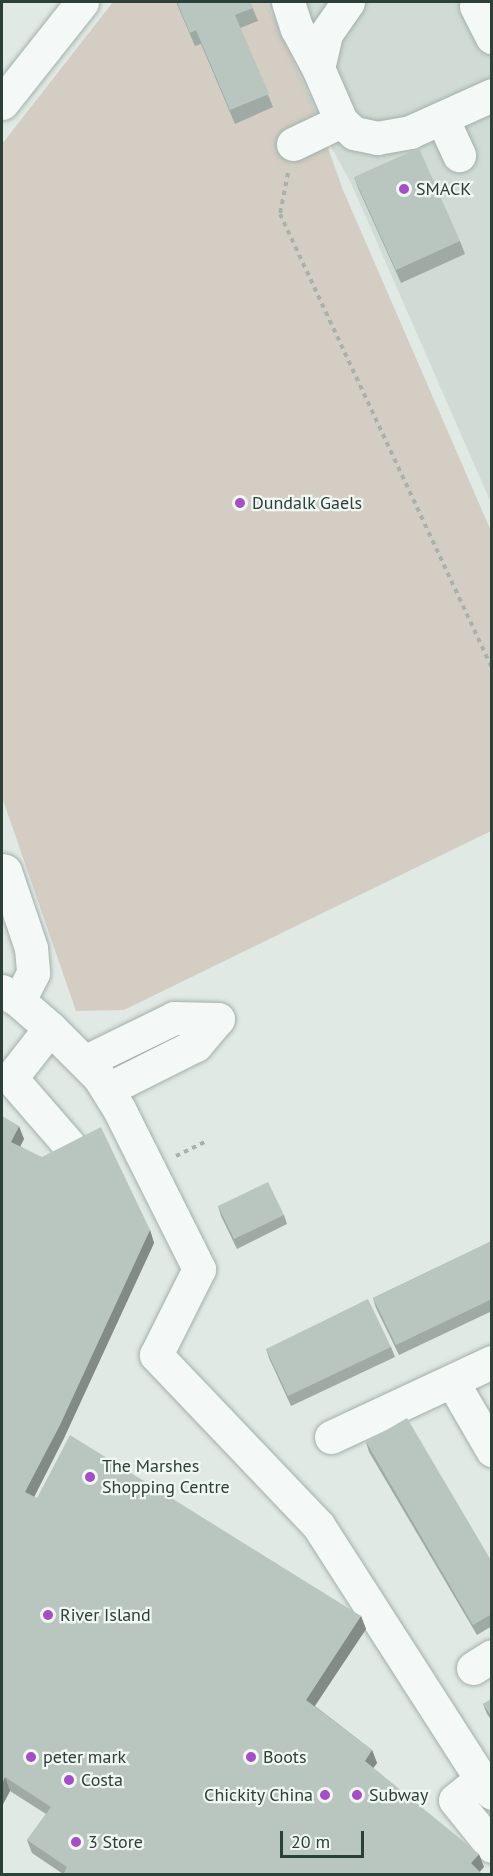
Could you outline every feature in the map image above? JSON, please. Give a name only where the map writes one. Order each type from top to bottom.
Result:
[{"type":"street","points":[[2,103],[82,2]]},
{"type":"street","points":[[288,2],[297,29],[318,68],[341,121],[354,133],[377,138],[410,132],[492,95]]},
{"type":"street","points":[[318,68],[326,34],[348,2]]},
{"type":"street","points":[[476,6],[492,37]]},
{"type":"street","points":[[442,118],[459,155]]},
{"type":"street","points":[[293,144],[341,121]]},
{"type":"street","points":[[2,870],[5,871],[31,948],[33,973],[10,996],[86,1061],[108,1089],[199,1269],[156,1355],[318,1525],[486,1786],[455,1800],[492,1846]]},
{"type":"street","points":[[86,1061],[174,1018],[218,1019],[196,1046],[108,1089]]},
{"type":"street","points":[[50,1028],[11,1078],[69,1145]]},
{"type":"street","points":[[331,1437],[492,1362]]},
{"type":"street","points":[[452,1381],[492,1450]]},
{"type":"path","points":[[293,144],[280,214],[492,668]]},
{"type":"shaded area","name":"Dundalk Gaels","points":[[113,2],[266,2],[312,103],[343,190],[491,531],[491,831],[124,1010],[76,1011],[2,797],[2,144]]},
{"type":"shaded area","points":[[264,2],[491,2],[491,503],[351,183],[301,92]]},
{"type":"building","points":[[177,2],[250,2],[253,8],[235,15],[269,94],[230,110],[196,30],[190,33]]},
{"type":"building","points":[[419,148],[460,241],[396,270],[354,177]]},
{"type":"building","name":"The Marshes Shopping Centre","points":[[2,1116],[19,1126],[11,1142],[42,1157],[101,1127],[150,1230],[60,1425],[25,1492],[37,1498],[70,1435],[361,1616],[306,1700],[372,1750],[365,1761],[479,1854],[471,1863],[483,1875],[63,1875],[67,1867],[27,1840],[51,1807],[5,1777],[2,1784]]},
{"type":"building","points":[[268,1182],[284,1215],[234,1239],[218,1206]]},
{"type":"building","points":[[492,1241],[492,1299],[396,1345],[373,1298]]},
{"type":"building","points":[[368,1299],[391,1347],[288,1396],[266,1349]]},
{"type":"building","points":[[407,1418],[492,1562],[492,1614],[473,1625],[366,1442]]},
{"type":"building","points":[[492,1699],[492,1717],[483,1704]]},
{"type":"place","name":"SMACK","points":[[404,189]]},
{"type":"place","name":"Dundalk Gaels","points":[[240,503]]},
{"type":"place","name":"The Marshes Shopping Centre","points":[[90,1477]]},
{"type":"place","name":"River Island","points":[[48,1615]]},
{"type":"place","name":"peter mark","points":[[31,1757]]},
{"type":"place","name":"Boots","points":[[251,1757]]},
{"type":"place","name":"Costa","points":[[69,1780]]},
{"type":"place","name":"Chickity China","points":[[325,1795]]},
{"type":"place","name":"Subway","points":[[357,1795]]},
{"type":"place","name":"3 Store","points":[[76,1842]]}]
